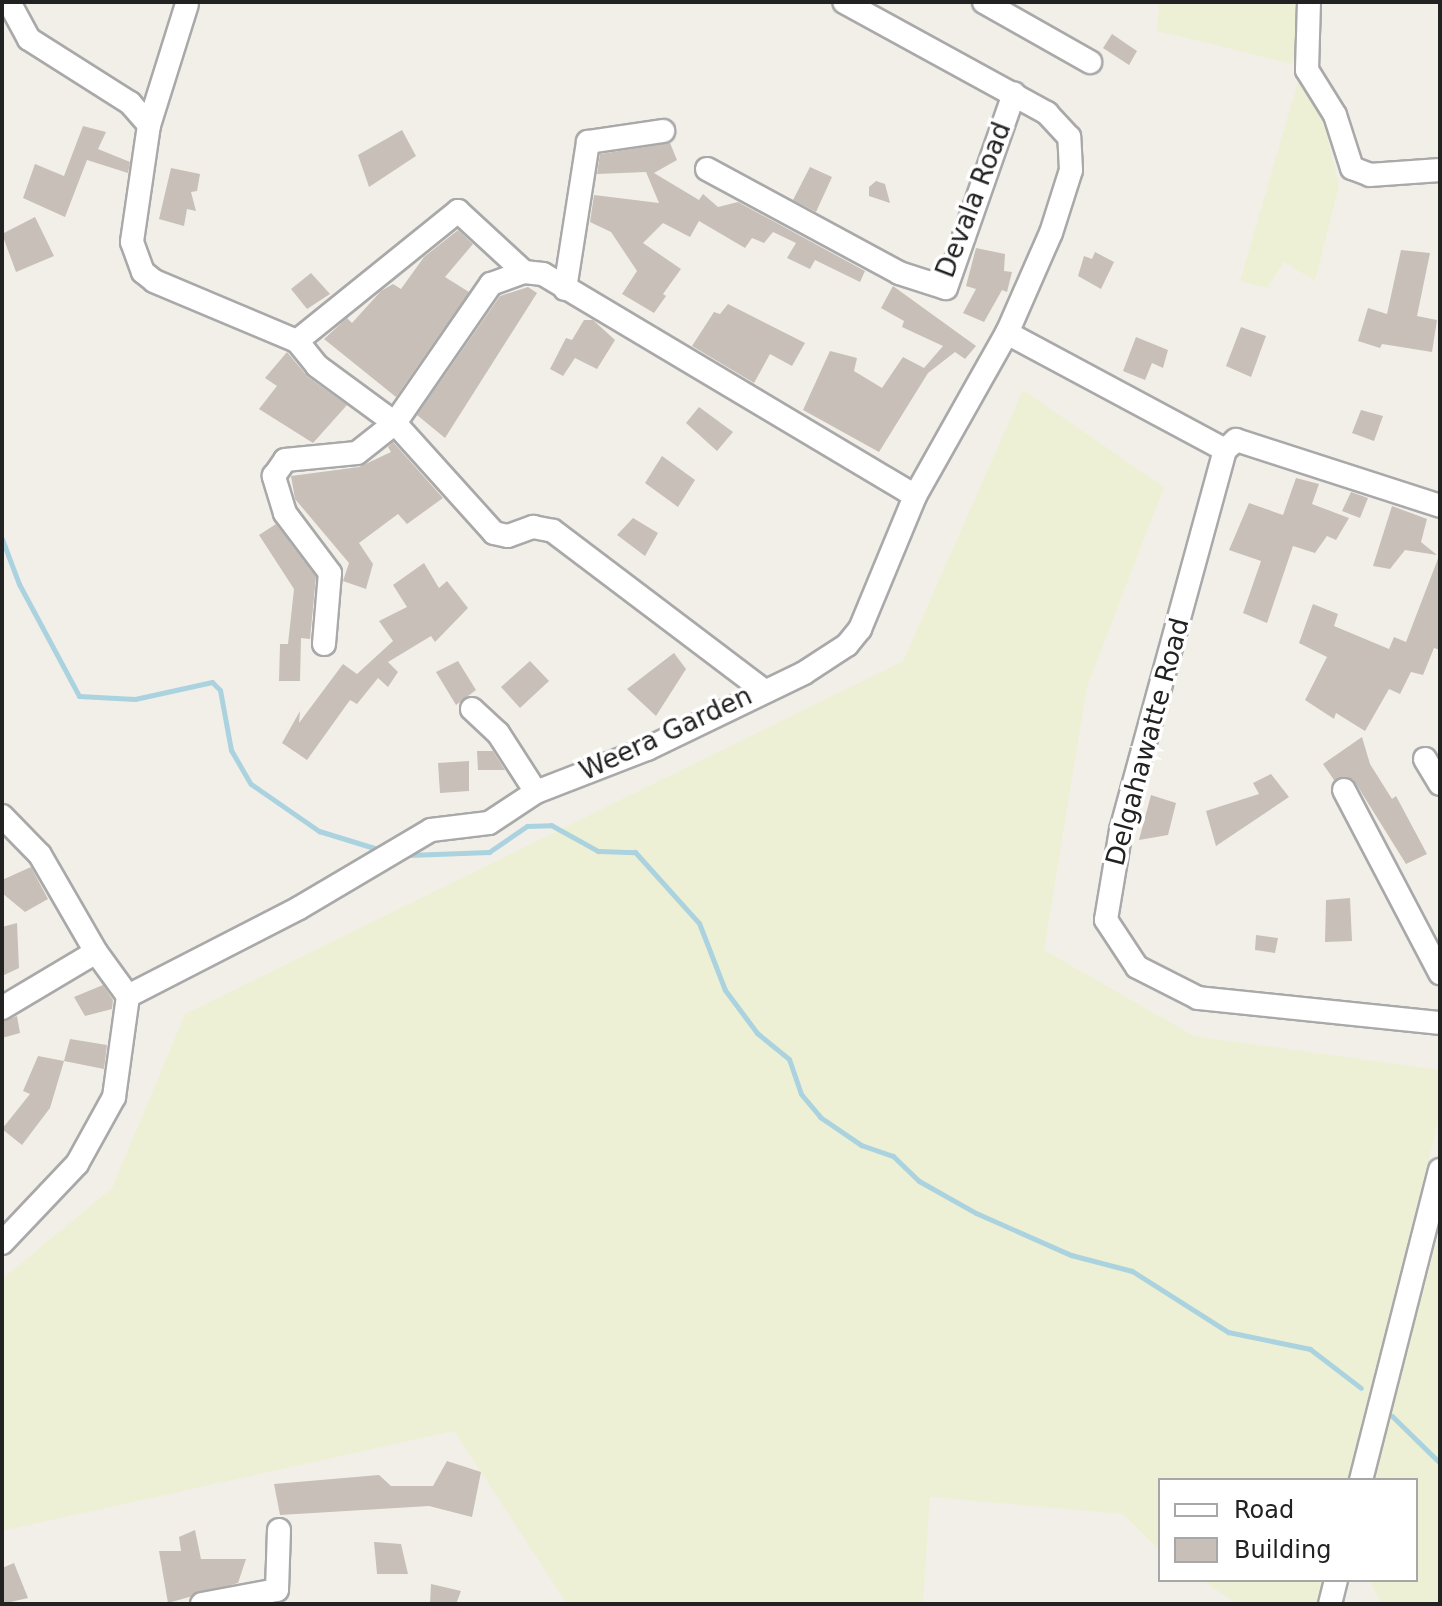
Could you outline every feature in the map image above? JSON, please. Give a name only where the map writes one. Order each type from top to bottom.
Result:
[{"type":"street","points":[[9,2],[29,39],[130,103],[149,125]]},
{"type":"street","name":"Devala Road","points":[[707,169],[899,273],[946,288],[1014,94],[844,2]]},
{"type":"street","points":[[984,2],[1090,62]]},
{"type":"street","points":[[1309,2],[1307,70],[1335,115],[1352,168],[1370,175],[1440,170]]},
{"type":"street","points":[[187,4],[149,125],[132,242],[143,272],[154,281],[297,341],[317,366],[395,423],[494,533],[508,536],[533,527],[553,531],[762,689]]},
{"type":"street","name":"Weera Garden","points":[[128,996],[299,908],[431,830],[489,823],[536,792],[647,749],[762,689],[804,673],[847,645],[860,629],[915,496],[1007,333],[1051,233],[1071,170],[1069,137],[1047,113],[1014,94]]},
{"type":"street","points":[[565,289],[588,142],[663,131]]},
{"type":"street","points":[[297,341],[458,211],[524,272]]},
{"type":"street","points":[[324,644],[330,573],[285,513],[274,476],[285,460],[357,453],[395,423],[491,284],[524,272],[543,274],[915,496]]},
{"type":"street","points":[[1007,333],[1225,450],[1236,440],[1440,506]]},
{"type":"street","name":"Delgahawatte Road","points":[[1225,450],[1121,830],[1106,920],[1137,967],[1198,998],[1440,1023]]},
{"type":"street","points":[[472,709],[498,733],[536,792]]},
{"type":"street","points":[[1425,759],[1440,784]]},
{"type":"street","points":[[1344,790],[1440,973]]},
{"type":"street","points":[[2,816],[40,855],[96,952],[128,996],[114,1097],[77,1164],[2,1243]]},
{"type":"street","points":[[2,1008],[96,952]]},
{"type":"street","points":[[1362,1478],[1440,1170]]},
{"type":"street","points":[[202,1604],[277,1590],[279,1530]]},
{"type":"street","points":[[1330,1604],[1336,1582]]},
{"type":"green space","points":[[1159,2],[1299,2],[1304,15],[1292,64],[1157,31]]},
{"type":"green space","points":[[1298,81],[1323,118],[1339,186],[1315,281],[1284,262],[1267,288],[1240,281]]},
{"type":"green space","points":[[1023,390],[1164,487],[1087,687],[1044,950],[1194,1036],[1440,1070],[1440,1114],[1348,1478],[1158,1478],[1158,1549],[1123,1514],[930,1497],[923,1604],[567,1604],[454,1431],[2,1531],[2,1279],[112,1188],[185,1014],[903,661]]},
{"type":"green space","points":[[1440,1229],[1440,1604],[1381,1604],[1370,1582],[1418,1582],[1418,1478],[1373,1478]]},
{"type":"green space","points":[[1205,1582],[1322,1582],[1316,1604],[1237,1604]]},
{"type":"building","points":[[1112,34],[1137,51],[1129,65],[1103,48]]},
{"type":"building","points":[[83,126],[106,132],[98,149],[130,162],[128,173],[87,160],[65,217],[23,198],[35,164],[64,176]]},
{"type":"building","points":[[402,130],[416,156],[369,187],[358,155]]},
{"type":"building","points":[[670,143],[677,160],[654,173],[699,200],[703,194],[718,207],[738,202],[865,271],[860,282],[815,260],[810,269],[787,258],[796,243],[773,232],[764,243],[752,238],[745,248],[699,221],[690,237],[663,223],[643,243],[681,269],[654,313],[622,294],[637,271],[611,232],[590,222],[594,195],[659,203],[646,172],[597,174],[600,154]]},
{"type":"building","points":[[810,167],[832,177],[816,212],[793,200]]},
{"type":"building","points":[[171,168],[200,174],[197,191],[191,192],[196,211],[187,209],[184,226],[159,219]]},
{"type":"building","points":[[876,181],[885,184],[890,203],[869,196],[869,187]]},
{"type":"building","points":[[35,217],[54,256],[16,272],[2,234]]},
{"type":"building","points":[[458,230],[473,244],[445,277],[469,292],[396,397],[324,339],[347,318],[352,323],[381,291],[393,284],[401,289],[424,257]]},
{"type":"building","points":[[976,248],[1005,254],[1004,271],[1012,272],[1007,292],[1002,290],[984,322],[963,313],[976,289],[966,286]]},
{"type":"building","points":[[1401,250],[1430,253],[1417,316],[1437,320],[1432,352],[1382,344],[1380,348],[1358,341],[1368,308],[1387,314]]},
{"type":"building","points":[[1095,252],[1114,262],[1101,289],[1078,276],[1084,256],[1092,259]]},
{"type":"building","points":[[311,273],[330,294],[307,309],[291,289]]},
{"type":"building","points":[[893,286],[976,346],[965,359],[955,352],[928,373],[879,452],[803,410],[830,351],[857,358],[854,371],[882,388],[903,357],[924,368],[943,346],[902,327],[904,321],[881,308]]},
{"type":"building","points":[[528,287],[537,293],[445,438],[417,415],[500,296]]},
{"type":"building","points":[[728,304],[805,343],[792,366],[770,354],[754,383],[692,346],[714,312],[720,314]]},
{"type":"building","points":[[584,320],[593,320],[615,340],[597,369],[575,358],[563,376],[550,369],[566,338],[572,340]]},
{"type":"building","points":[[1241,327],[1266,336],[1251,377],[1226,366]]},
{"type":"building","points":[[1136,337],[1168,350],[1163,368],[1152,363],[1145,380],[1123,371]]},
{"type":"building","points":[[287,352],[308,377],[347,405],[313,443],[259,409],[277,386],[265,378]]},
{"type":"building","points":[[699,407],[733,432],[717,451],[686,423]]},
{"type":"building","points":[[1361,410],[1383,416],[1374,441],[1352,433]]},
{"type":"building","points":[[393,442],[443,498],[407,524],[398,514],[359,543],[373,564],[366,589],[343,581],[349,563],[295,499],[291,476],[359,467],[391,452],[388,447]]},
{"type":"building","points":[[662,456],[695,480],[678,507],[645,483]]},
{"type":"building","points":[[1296,478],[1319,484],[1312,504],[1349,518],[1336,540],[1327,536],[1315,553],[1293,546],[1267,623],[1243,613],[1261,561],[1229,550],[1249,503],[1283,515]]},
{"type":"building","points":[[1351,492],[1368,498],[1360,518],[1342,511]]},
{"type":"building","points":[[1392,506],[1427,519],[1421,542],[1437,555],[1405,550],[1390,569],[1373,566]]},
{"type":"building","points":[[633,518],[658,533],[645,556],[617,535]]},
{"type":"building","points":[[276,524],[316,577],[310,639],[301,638],[300,681],[279,681],[280,644],[288,644],[294,589],[259,535]]},
{"type":"building","points":[[1439,556],[1440,650],[1434,648],[1423,675],[1411,672],[1400,694],[1389,689],[1365,731],[1336,713],[1334,719],[1305,700],[1327,657],[1299,643],[1313,604],[1338,614],[1334,626],[1389,649],[1394,637],[1406,642]]},
{"type":"building","points":[[424,563],[439,588],[447,581],[468,608],[435,642],[431,636],[388,662],[398,672],[388,687],[378,678],[357,704],[350,700],[307,760],[282,743],[300,711],[299,723],[343,664],[357,674],[393,641],[379,621],[407,607],[393,585]]},
{"type":"building","points":[[674,653],[686,669],[656,716],[627,689]]},
{"type":"building","points":[[458,661],[476,690],[456,705],[436,672]]},
{"type":"building","points":[[530,661],[549,681],[520,708],[501,687]]},
{"type":"building","points":[[1362,737],[1370,764],[1392,799],[1396,796],[1427,854],[1406,864],[1353,779],[1334,780],[1323,764]]},
{"type":"building","points":[[477,751],[493,751],[505,770],[478,770]]},
{"type":"building","points":[[469,761],[469,791],[440,793],[438,763]]},
{"type":"building","points":[[1271,774],[1289,797],[1216,846],[1206,811],[1259,794],[1253,783]]},
{"type":"building","points":[[1151,795],[1176,803],[1168,835],[1139,840]]},
{"type":"building","points":[[31,867],[48,899],[25,912],[2,893],[2,880]]},
{"type":"building","points":[[1350,898],[1352,941],[1325,942],[1326,900]]},
{"type":"building","points":[[17,923],[19,968],[2,976],[2,927]]},
{"type":"building","points":[[1256,935],[1278,938],[1275,953],[1255,950]]},
{"type":"building","points":[[103,985],[113,1000],[112,1009],[85,1016],[74,997]]},
{"type":"building","points":[[17,1016],[20,1033],[2,1038],[2,1022]]},
{"type":"building","points":[[70,1039],[107,1045],[104,1069],[64,1061]]},
{"type":"building","points":[[38,1056],[64,1061],[50,1108],[22,1145],[2,1129],[30,1094],[23,1091]]},
{"type":"building","points":[[447,1461],[481,1472],[472,1517],[429,1506],[280,1515],[274,1484],[379,1475],[391,1486],[433,1486]]},
{"type":"building","points":[[195,1530],[201,1559],[246,1559],[238,1583],[168,1603],[159,1551],[181,1551],[179,1537]]},
{"type":"building","points":[[374,1542],[401,1544],[408,1574],[377,1574]]},
{"type":"building","points":[[14,1563],[28,1598],[2,1604],[2,1568]]},
{"type":"building","points":[[431,1584],[461,1591],[456,1604],[430,1604]]},
{"type":"waterway","points":[[2,539],[19,584],[79,696],[135,699],[212,682],[220,690],[231,750],[251,784],[319,831],[384,851]]},
{"type":"waterway","points":[[409,855],[489,852],[527,826],[551,825],[598,851],[635,852],[699,923],[725,990],[757,1033],[789,1059],[801,1094],[820,1117],[861,1145],[893,1156],[919,1181],[976,1213],[1071,1255],[1132,1271],[1228,1332],[1310,1349],[1361,1388]]},
{"type":"waterway","points":[[1392,1416],[1440,1463]]}]
